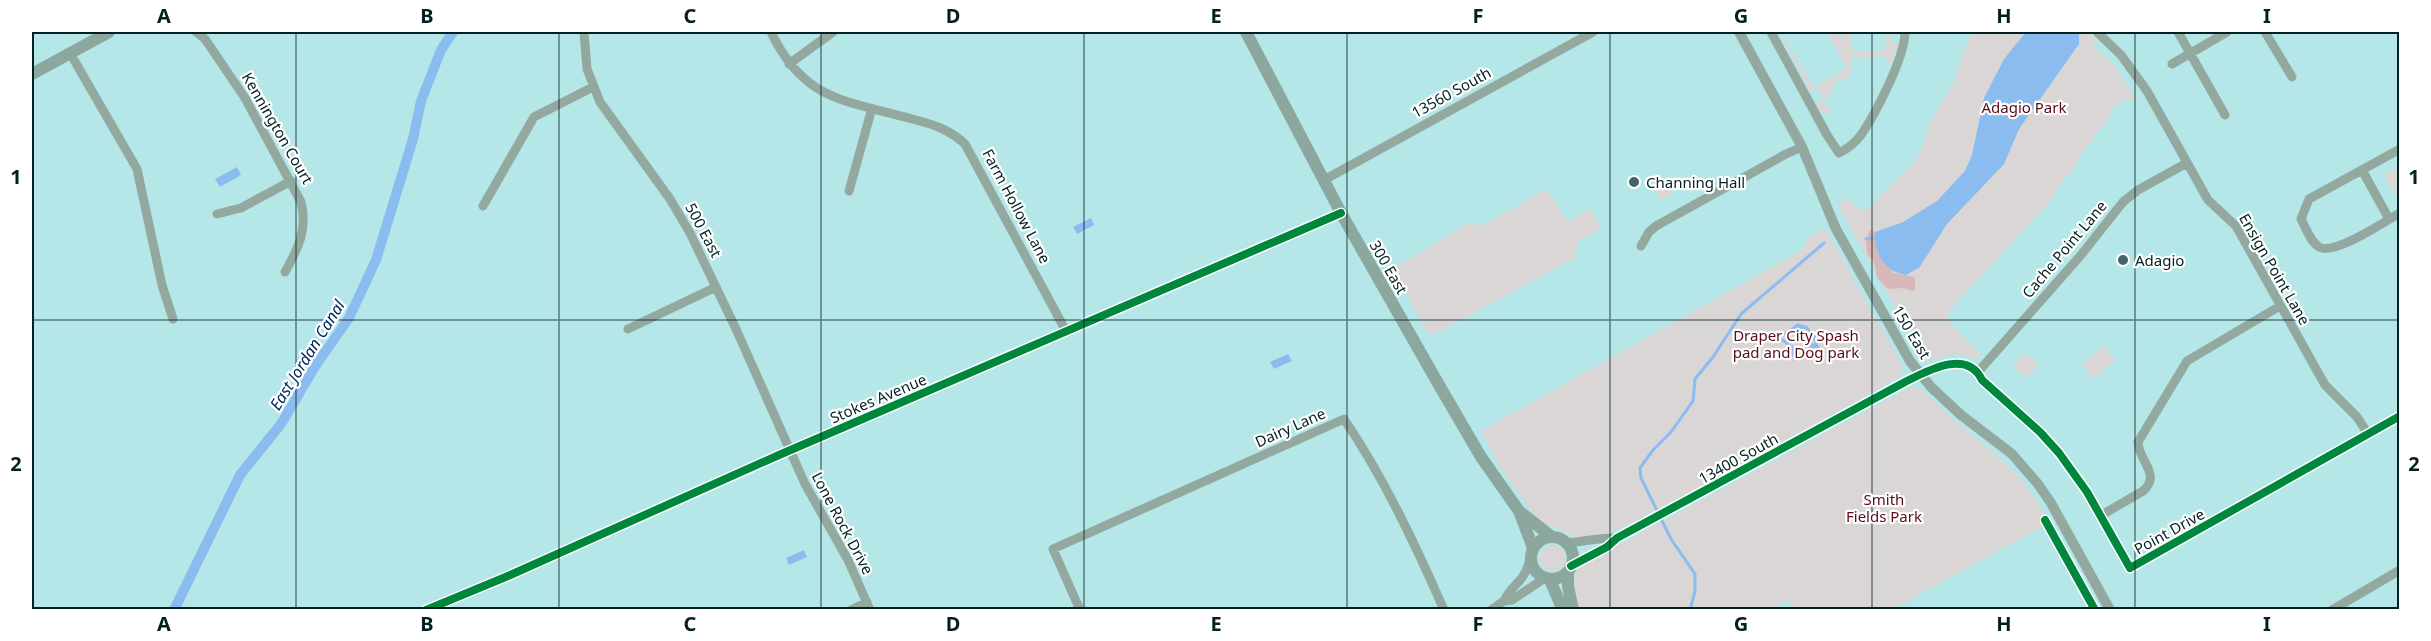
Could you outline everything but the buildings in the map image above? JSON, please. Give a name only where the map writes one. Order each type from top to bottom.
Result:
[{"type":"main road","points":[[32,74],[109,32]]},
{"type":"main road","name":"300 East","points":[[1246,32],[1341,213],[1481,457],[1519,511],[1552,537]]},
{"type":"main road","name":"300 East","points":[[1519,511],[1532,554]]},
{"type":"main road","points":[[1563,609],[1547,579],[1534,571],[1532,554],[1541,540],[1552,537],[1566,543],[1572,553],[1568,586],[1573,609]]},
{"type":"main road","points":[[1547,579],[1560,578],[1569,569]]},
{"type":"street","name":"Kennington Court","points":[[196,32],[205,35],[245,98],[301,202],[304,224],[300,246],[285,272]]},
{"type":"street","name":"500 East","points":[[585,32],[586,59],[593,87],[604,109],[670,199],[690,233],[790,451]]},
{"type":"street","name":"Farm Hollow Lane","points":[[771,32],[797,74],[815,89],[836,98],[945,129],[965,144],[1066,332]]},
{"type":"street","points":[[789,63],[833,32]]},
{"type":"street","name":"150 East","points":[[1739,32],[1802,147],[1836,230],[1919,374],[1947,403],[2005,448],[2031,475],[2051,503],[2110,609]]},
{"type":"street","points":[[1771,32],[1839,153],[1861,135],[1904,48],[1905,32]]},
{"type":"street","name":"Ensign Point Lane","points":[[2097,32],[2121,55],[2147,90],[2208,200],[2236,226],[2325,385],[2357,417],[2368,434]]},
{"type":"street","points":[[2178,32],[2225,115]]},
{"type":"street","points":[[2172,64],[2227,32]]},
{"type":"street","points":[[2265,32],[2292,77]]},
{"type":"street","name":"13560 South","points":[[1324,180],[1586,33]]},
{"type":"street","points":[[70,53],[137,169],[162,285],[173,319]]},
{"type":"street","points":[[483,206],[534,117],[593,87]]},
{"type":"street","points":[[849,191],[872,108]]},
{"type":"street","points":[[1641,246],[1649,232],[1656,226],[1785,154],[1802,147]]},
{"type":"street","points":[[2400,149],[2309,199],[2301,219],[2319,247],[2327,249],[2342,245],[2400,213]]},
{"type":"street","name":"Cache Point Lane","points":[[1978,372],[2123,202],[2138,190],[2187,163]]},
{"type":"street","points":[[2362,170],[2389,219]]},
{"type":"street","points":[[217,214],[241,208],[291,181]]},
{"type":"street","name":"Stokes Avenue","points":[[426,609],[508,576],[790,451],[1341,213]]},
{"type":"street","points":[[628,329],[716,287]]},
{"type":"street","points":[[2100,516],[2143,491],[2149,485],[2151,474],[2138,449],[2138,442],[2187,361],[2280,306]]},
{"type":"street","points":[[1919,374],[1937,366],[1951,364],[1965,365],[1978,372]]},
{"type":"street","name":"Point Drive","points":[[1978,372],[1982,380],[2040,432],[2059,453],[2130,568],[2400,416]]},
{"type":"street","name":"13400 South","points":[[1569,569],[1607,547],[1617,538],[1919,374]]},
{"type":"street","name":"Dairy Lane","points":[[1080,609],[1053,549],[1344,419],[1407,529],[1443,609]]},
{"type":"street","name":"Lone Rock Drive","points":[[790,451],[805,484],[848,560],[869,606]]},
{"type":"street","name":"13400 South","points":[[1566,543],[1617,538]]},
{"type":"street","points":[[1504,601],[1507,594],[1523,579],[1532,554]]},
{"type":"street","points":[[2332,609],[2400,570]]},
{"type":"street","points":[[1491,609],[1504,601],[1512,600],[1547,579]]},
{"type":"street","points":[[851,609],[869,606]]},
{"type":"green space","points":[[1779,32],[1814,87],[1847,68],[1826,32],[1851,32],[1851,47],[1855,52],[1882,51],[1885,47],[1886,32],[1890,32],[1891,43],[1900,44],[1888,67],[1886,56],[1852,58],[1852,70],[1847,81],[1839,77],[1824,104],[1832,108],[1827,113],[1821,111],[1816,104],[1823,99],[1818,88],[1811,92]]},
{"type":"green space","name":"Adagio Park","points":[[1973,32],[2089,32],[2098,40],[2092,45],[2114,65],[2138,101],[2123,100],[2113,108],[2106,122],[2082,152],[2074,168],[2050,201],[1948,312],[1956,329],[1982,356],[1974,358],[1955,354],[1930,360],[1924,358],[1839,208],[1844,197],[1862,210],[1870,208],[1912,165],[1919,155],[1930,123],[1954,82],[1962,55]]},
{"type":"green space","points":[[2399,166],[2399,195],[2396,197],[2384,175]]},
{"type":"green space","points":[[1664,177],[1673,193],[1661,200],[1652,184]]},
{"type":"green space","points":[[1547,189],[1568,222],[1591,209],[1601,229],[1578,241],[1575,258],[1435,334],[1428,333],[1398,279],[1396,267],[1469,223],[1483,225]]},
{"type":"green space","name":"Draper City Spash pad and Dog park","points":[[1825,228],[1903,367],[1901,376],[1623,527],[1602,535],[1576,537],[1539,521],[1500,468],[1481,431],[1802,250],[1809,237]]},
{"type":"green space","points":[[2103,345],[2116,359],[2094,379],[2082,365]]},
{"type":"green space","points":[[2025,353],[2038,365],[2026,378],[2013,366]]},
{"type":"green space","name":"Smith Fields Park","points":[[1913,386],[1922,390],[1956,422],[1998,456],[2023,481],[2051,522],[1893,609],[1794,609],[1788,600],[1772,610],[1578,609],[1573,587],[1580,566]]},
{"type":"green space","points":[[1553,545],[1562,549],[1566,558],[1562,567],[1553,571],[1544,567],[1540,558],[1544,549]]},
{"type":"shaded area","points":[[1870,230],[1875,232],[1875,238],[1893,273],[1915,277],[1915,290],[1888,289],[1877,278],[1874,261],[1867,254],[1866,239]]},
{"type":"water","points":[[2026,32],[2076,32],[2079,34],[2079,44],[2019,129],[2004,164],[1947,224],[1919,268],[1906,275],[1892,270],[1879,255],[1875,232],[1903,222],[1937,201],[1965,171],[1972,155],[1984,98],[2004,59]]},
{"type":"water","points":[[237,167],[241,175],[220,187],[215,179]]},
{"type":"water","points":[[1091,218],[1094,225],[1077,234],[1073,227]]},
{"type":"water","points":[[1288,354],[1292,361],[1274,369],[1270,362]]},
{"type":"water","points":[[804,550],[807,557],[789,565],[786,558]]},
{"type":"waterway","name":"East Jordan Canal","points":[[174,610],[240,475],[281,424],[316,365],[349,318],[376,260],[413,139],[421,101],[441,50],[453,32]]},
{"type":"waterway","points":[[1866,239],[1876,238]]},
{"type":"waterway","points":[[1690,610],[1695,591],[1695,574],[1671,539],[1641,478],[1640,468],[1653,450],[1671,432],[1693,401],[1695,379],[1713,357],[1741,314],[1824,243]]},
{"type":"waterway","points":[[1784,335],[1798,325],[1807,328],[1810,333],[1808,338],[1810,344],[1818,347]]},
{"type":"waterway","points":[[1791,330],[1796,331],[1801,327]]},
{"type":"waterway","points":[[1802,328],[1808,338]]},
{"type":"waterway","points":[[1810,334],[1814,336],[1817,347]]},
{"type":"waterway","points":[[1783,340],[1790,346],[1795,359],[1805,355],[1808,349],[1813,347]]},
{"type":"waterway","points":[[1792,347],[1798,357]]},
{"type":"cycle path","points":[[426,610],[1341,213]]},
{"type":"cycle path","points":[[1571,566],[1607,547],[1617,538],[1905,382],[1946,365],[1967,365],[1975,370],[1982,380],[2040,432],[2059,453],[2087,492],[2130,568],[2400,416]]},
{"type":"cycle path","points":[[2045,520],[2095,610]]},
{"type":"place","name":"Channing Hall","points":[[1634,182]]},
{"type":"place","name":"Adagio","points":[[2123,260]]}]
